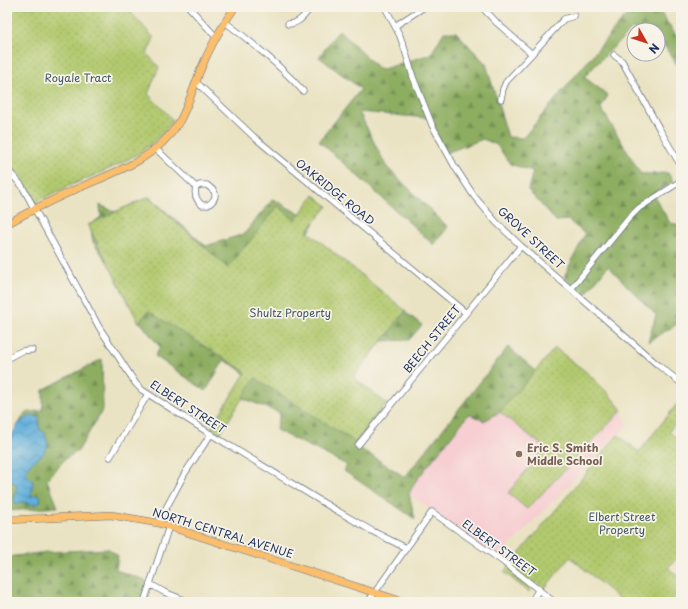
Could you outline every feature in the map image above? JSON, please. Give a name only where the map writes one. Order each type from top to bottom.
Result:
[{"type":"main road","points":[[7,224],[61,196],[135,163],[156,149],[180,120],[189,103],[196,82],[216,37],[235,7]]},
{"type":"main road","name":"NORTH CENTRAL AVENUE","points":[[7,520],[111,515],[158,523],[404,602]]},
{"type":"street","points":[[189,7],[216,37]]},
{"type":"street","points":[[288,24],[293,24],[298,21],[311,7]]},
{"type":"street","name":"GROVE STREET","points":[[384,7],[395,26],[405,50],[423,105],[442,145],[474,196],[496,222],[521,246],[658,365],[681,383]]},
{"type":"street","points":[[395,26],[424,7]]},
{"type":"street","points":[[482,7],[497,23],[532,54]]},
{"type":"street","points":[[501,99],[501,94],[505,84],[564,19],[574,16]]},
{"type":"street","points":[[225,22],[254,44],[303,92]]},
{"type":"street","points":[[614,55],[622,61],[681,166]]},
{"type":"street","name":"OAKRIDGE ROAD","points":[[196,82],[254,138],[466,313]]},
{"type":"street","points":[[156,149],[196,187]]},
{"type":"street","name":"ELBERT STREET","points":[[7,169],[22,186],[99,326],[136,384],[148,394],[210,434],[329,506],[372,531],[406,548],[432,512],[502,561],[554,602]]},
{"type":"street","points":[[571,289],[629,218],[639,208],[681,182]]},
{"type":"street","name":"BEECH STREET","points":[[358,446],[521,246]]},
{"type":"street","points":[[7,359],[19,352],[32,350]]},
{"type":"street","points":[[110,457],[148,394]]},
{"type":"street","points":[[158,523],[185,473],[210,434]]},
{"type":"street","points":[[144,602],[169,526]]},
{"type":"street","points":[[368,602],[406,548]]},
{"type":"street","points":[[150,584],[164,592],[189,602]]},
{"type":"street","points":[[531,602],[539,589]]},
{"type":"shaded area","name":"Eric S. Smith Middle School","points":[[555,348],[585,371],[606,391],[622,410],[627,425],[498,558],[409,494],[415,482],[470,414],[500,412]]},
{"type":"green space","name":"Royale Tract","points":[[7,7],[126,7],[154,38],[147,54],[159,67],[148,94],[173,120],[165,131],[146,148],[124,162],[34,203],[21,177],[7,163]]},
{"type":"green space","points":[[626,7],[657,7],[681,43],[681,71],[666,48],[666,22],[626,22],[626,35],[584,77],[608,95],[601,108],[641,174],[668,173],[673,182],[653,194],[670,223],[680,225],[681,227],[681,328],[677,324],[648,342],[656,315],[608,266],[584,296],[564,277],[585,234],[568,220],[556,221],[528,190],[533,171],[510,164],[497,145],[483,139],[446,153],[428,118],[359,112],[386,166],[448,227],[434,245],[319,141],[361,89],[319,57],[339,30],[380,70],[431,54],[444,32],[456,32],[486,64],[508,137],[523,138],[629,12]]},
{"type":"green space","name":"Shultz Property","points":[[314,195],[328,206],[307,231],[406,311],[353,377],[386,403],[355,442],[255,378],[220,434],[211,428],[246,372],[148,311],[139,323],[88,225],[148,197],[228,268],[278,206],[295,220]]},
{"type":"green space","name":"Shultz Property","points":[[149,197],[206,246],[244,234],[273,199],[315,223],[306,236],[422,325],[409,340],[376,341],[349,375],[382,410],[355,445],[405,477],[508,347],[536,371],[500,412],[484,421],[469,414],[415,482],[409,494],[415,519],[344,471],[347,465],[276,430],[280,413],[237,396],[249,377],[233,365],[224,360],[206,391],[155,356],[160,347],[140,322],[144,313],[93,242],[90,225],[101,217],[100,205],[115,212]]},
{"type":"green space","points":[[555,348],[585,371],[606,391],[622,410],[527,509],[508,493],[545,448],[500,412]]},
{"type":"green space","points":[[102,359],[103,409],[78,451],[65,459],[47,480],[58,507],[7,511],[7,444],[25,413],[43,410],[43,390]]},
{"type":"green space","name":"Elbert Street Property","points":[[681,399],[681,415],[669,432],[681,441],[681,553],[668,568],[681,578],[681,590],[671,602],[623,602],[570,557],[544,589],[536,582],[529,592],[504,572],[618,435],[639,452]]},
{"type":"green space","points":[[109,549],[118,556],[116,570],[145,580],[149,591],[145,602],[7,602],[7,557],[47,552]]},
{"type":"water","points":[[34,415],[39,418],[39,429],[45,433],[48,445],[42,455],[30,464],[26,471],[28,477],[33,481],[31,497],[36,494],[41,497],[40,502],[35,505],[22,502],[16,504],[14,498],[17,488],[15,483],[7,480],[7,444],[19,423]]},
{"type":"place","name":"Eric S. Smith Middle School","points":[[519,454]]}]
